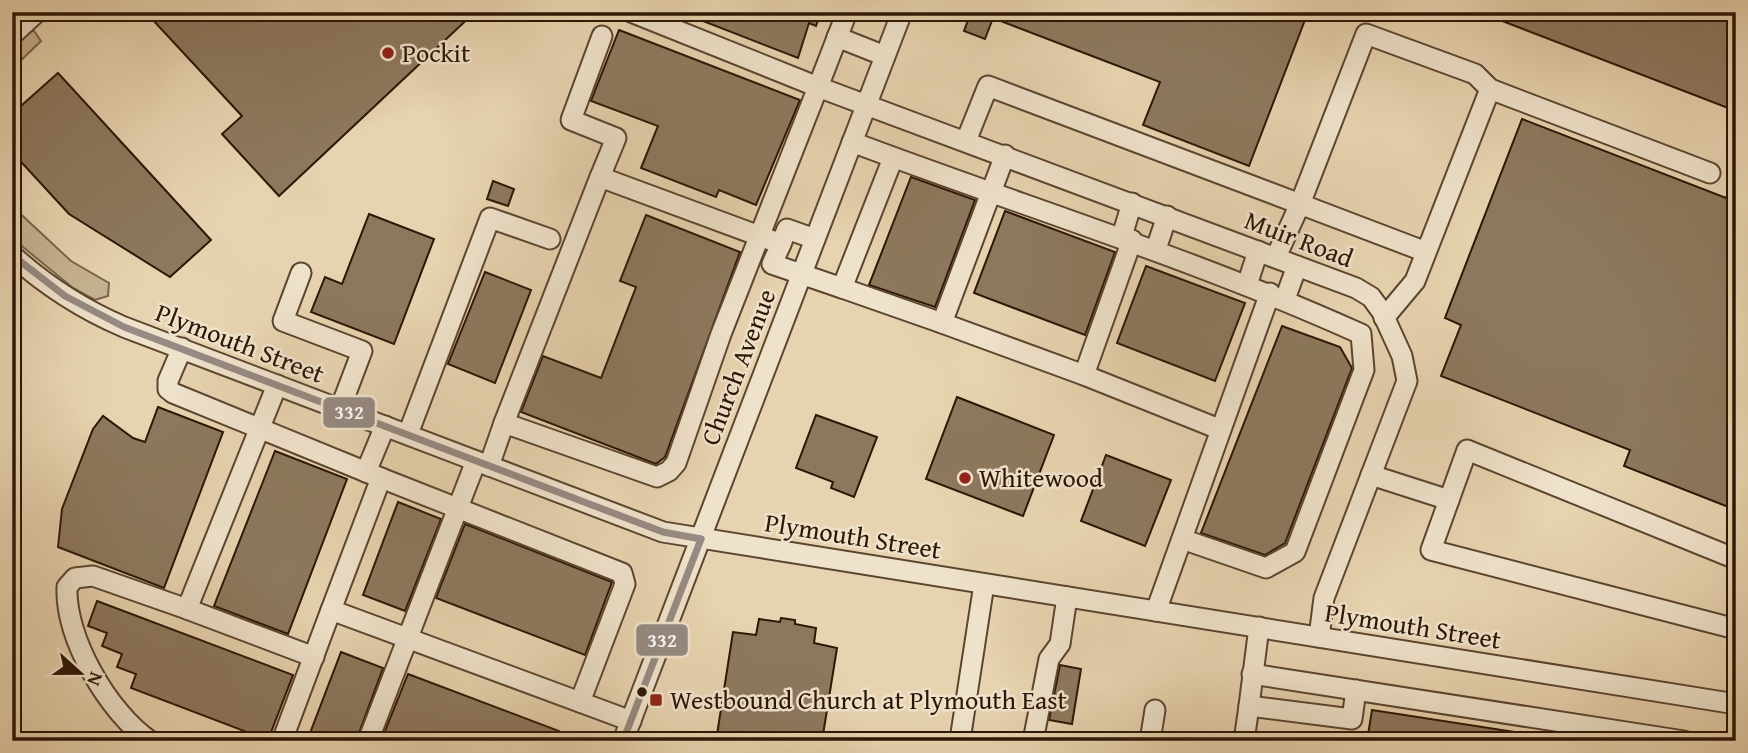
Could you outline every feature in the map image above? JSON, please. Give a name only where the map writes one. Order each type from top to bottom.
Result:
[{"type":"street","points":[[12,35],[37,12]]},
{"type":"street","name":"Muir Road","points":[[631,12],[818,88],[867,103],[1167,216],[1371,297],[1402,356],[1407,381],[1324,598],[1319,637]]},
{"type":"street","points":[[504,422],[657,477],[669,471],[676,463],[760,235],[847,12]]},
{"type":"street","name":"Church Avenue","points":[[624,741],[902,12]]},
{"type":"street","points":[[1247,285],[1300,204],[1366,34],[1475,74],[1490,89],[1710,173]]},
{"type":"street","points":[[368,741],[458,507],[504,422],[616,138],[571,120],[602,36]]},
{"type":"street","points":[[837,37],[885,56]]},
{"type":"street","points":[[966,141],[988,86],[1426,251]]},
{"type":"street","points":[[1384,318],[1415,281],[1490,89]]},
{"type":"street","points":[[852,142],[1127,238],[1278,296],[1361,334],[1364,370],[1295,552],[1266,568],[1182,539]]},
{"type":"street","points":[[942,323],[1005,155]]},
{"type":"street","points":[[842,288],[893,158]]},
{"type":"street","points":[[600,177],[781,244]]},
{"type":"street","points":[[1084,375],[1127,238],[1132,203]]},
{"type":"street","points":[[1156,249],[1167,216]]},
{"type":"street","points":[[408,434],[490,218],[550,239]]},
{"type":"street","points":[[815,239],[787,229],[772,264],[1084,375],[1219,429]]},
{"type":"street","name":"Plymouth Street","points":[[12,255],[40,280],[88,311],[663,532],[1736,704]]},
{"type":"street","points":[[1156,611],[1219,429],[1278,296],[1297,266]]},
{"type":"street","points":[[301,273],[283,321],[362,351],[340,409]]},
{"type":"street","points":[[182,348],[168,381],[168,389],[260,429],[622,573],[625,584],[580,702]]},
{"type":"street","points":[[187,608],[277,385]]},
{"type":"street","points":[[282,741],[331,610],[374,475],[385,426]]},
{"type":"street","points":[[1736,559],[1467,450],[1431,550],[1736,629]]},
{"type":"street","points":[[1371,475],[1449,500]]},
{"type":"street","points":[[150,741],[117,708],[81,650],[67,587],[75,578],[93,576],[187,608],[314,657]]},
{"type":"street","points":[[968,741],[960,740],[984,584]]},
{"type":"street","points":[[1033,741],[1049,659],[1060,644],[1067,597]]},
{"type":"street","points":[[331,610],[631,721]]},
{"type":"street","points":[[1244,741],[1259,627]]},
{"type":"street","points":[[1252,674],[1684,741]]},
{"type":"street","points":[[1249,706],[1352,719],[1356,690]]},
{"type":"street","points":[[1150,741],[1154,710]]},
{"type":"shaded area","points":[[28,31],[34,31],[41,41],[12,69],[12,45]]},
{"type":"shaded area","points":[[12,206],[71,261],[109,283],[108,296],[95,300],[73,288],[18,243],[12,237]]},
{"type":"building","points":[[160,12],[475,12],[279,196],[222,134],[242,116],[152,19]]},
{"type":"building","points":[[680,12],[821,12],[816,26],[809,23],[798,58]]},
{"type":"building","points":[[971,12],[1308,12],[1249,166],[1143,125],[1160,82],[993,18],[985,39],[964,31]]},
{"type":"building","points":[[1479,12],[1736,12],[1736,87],[1728,108]]},
{"type":"building","points":[[619,30],[800,100],[756,205],[719,190],[716,197],[641,168],[658,126],[591,101]]},
{"type":"building","points":[[58,73],[211,240],[170,277],[69,214],[12,152],[12,114]]},
{"type":"building","points":[[1522,119],[1726,198],[1736,174],[1736,510],[1624,466],[1630,450],[1441,376],[1461,325],[1445,318]]},
{"type":"building","points":[[911,177],[975,200],[935,307],[869,285]]},
{"type":"building","points":[[493,181],[514,189],[508,206],[487,199]]},
{"type":"building","points":[[1005,211],[1115,252],[1085,335],[974,293]]},
{"type":"building","points":[[369,214],[434,239],[394,344],[311,312],[325,277],[342,284]]},
{"type":"building","points":[[646,215],[740,252],[665,457],[656,464],[521,412],[543,356],[601,378],[636,287],[620,281]]},
{"type":"building","points":[[1146,266],[1245,303],[1215,381],[1117,343]]},
{"type":"building","points":[[485,272],[531,290],[495,383],[448,364]]},
{"type":"building","points":[[1282,326],[1340,347],[1352,368],[1285,543],[1265,555],[1201,533]]},
{"type":"building","points":[[957,397],[1054,435],[1023,516],[926,479]]},
{"type":"building","points":[[158,407],[223,432],[164,588],[58,547],[62,509],[93,429],[103,416],[133,438],[145,442]]},
{"type":"building","points":[[816,415],[877,437],[854,497],[831,488],[833,482],[796,468]]},
{"type":"building","points":[[275,451],[347,479],[288,634],[214,606]]},
{"type":"building","points":[[1106,455],[1171,480],[1145,546],[1081,521]]},
{"type":"building","points":[[398,502],[441,519],[405,611],[363,595]]},
{"type":"building","points":[[465,524],[612,582],[585,655],[436,598]]},
{"type":"building","points":[[97,601],[293,675],[268,740],[131,688],[136,674],[117,667],[122,654],[102,646],[107,633],[88,626]]},
{"type":"building","points":[[781,618],[816,628],[814,643],[837,648],[822,741],[716,741],[733,632],[756,635],[759,619],[780,622]]},
{"type":"building","points":[[341,652],[383,668],[356,741],[307,741]]},
{"type":"building","points":[[1060,665],[1081,669],[1072,724],[1049,720]]},
{"type":"building","points":[[408,674],[559,731],[555,741],[381,741]]},
{"type":"building","points":[[1372,710],[1527,734],[1526,741],[1367,741]]},
{"type":"transit line","name":"332","points":[[12,255],[65,296],[124,327],[663,532],[701,539]]},
{"type":"transit line","name":"332","points":[[623,741],[701,539]]},
{"type":"place","name":"Pockit","points":[[388,53]]},
{"type":"place","name":"Whitewood","points":[[965,478]]},
{"type":"place","name":"Westbound Church at Plymouth East","points":[[656,700]]}]
